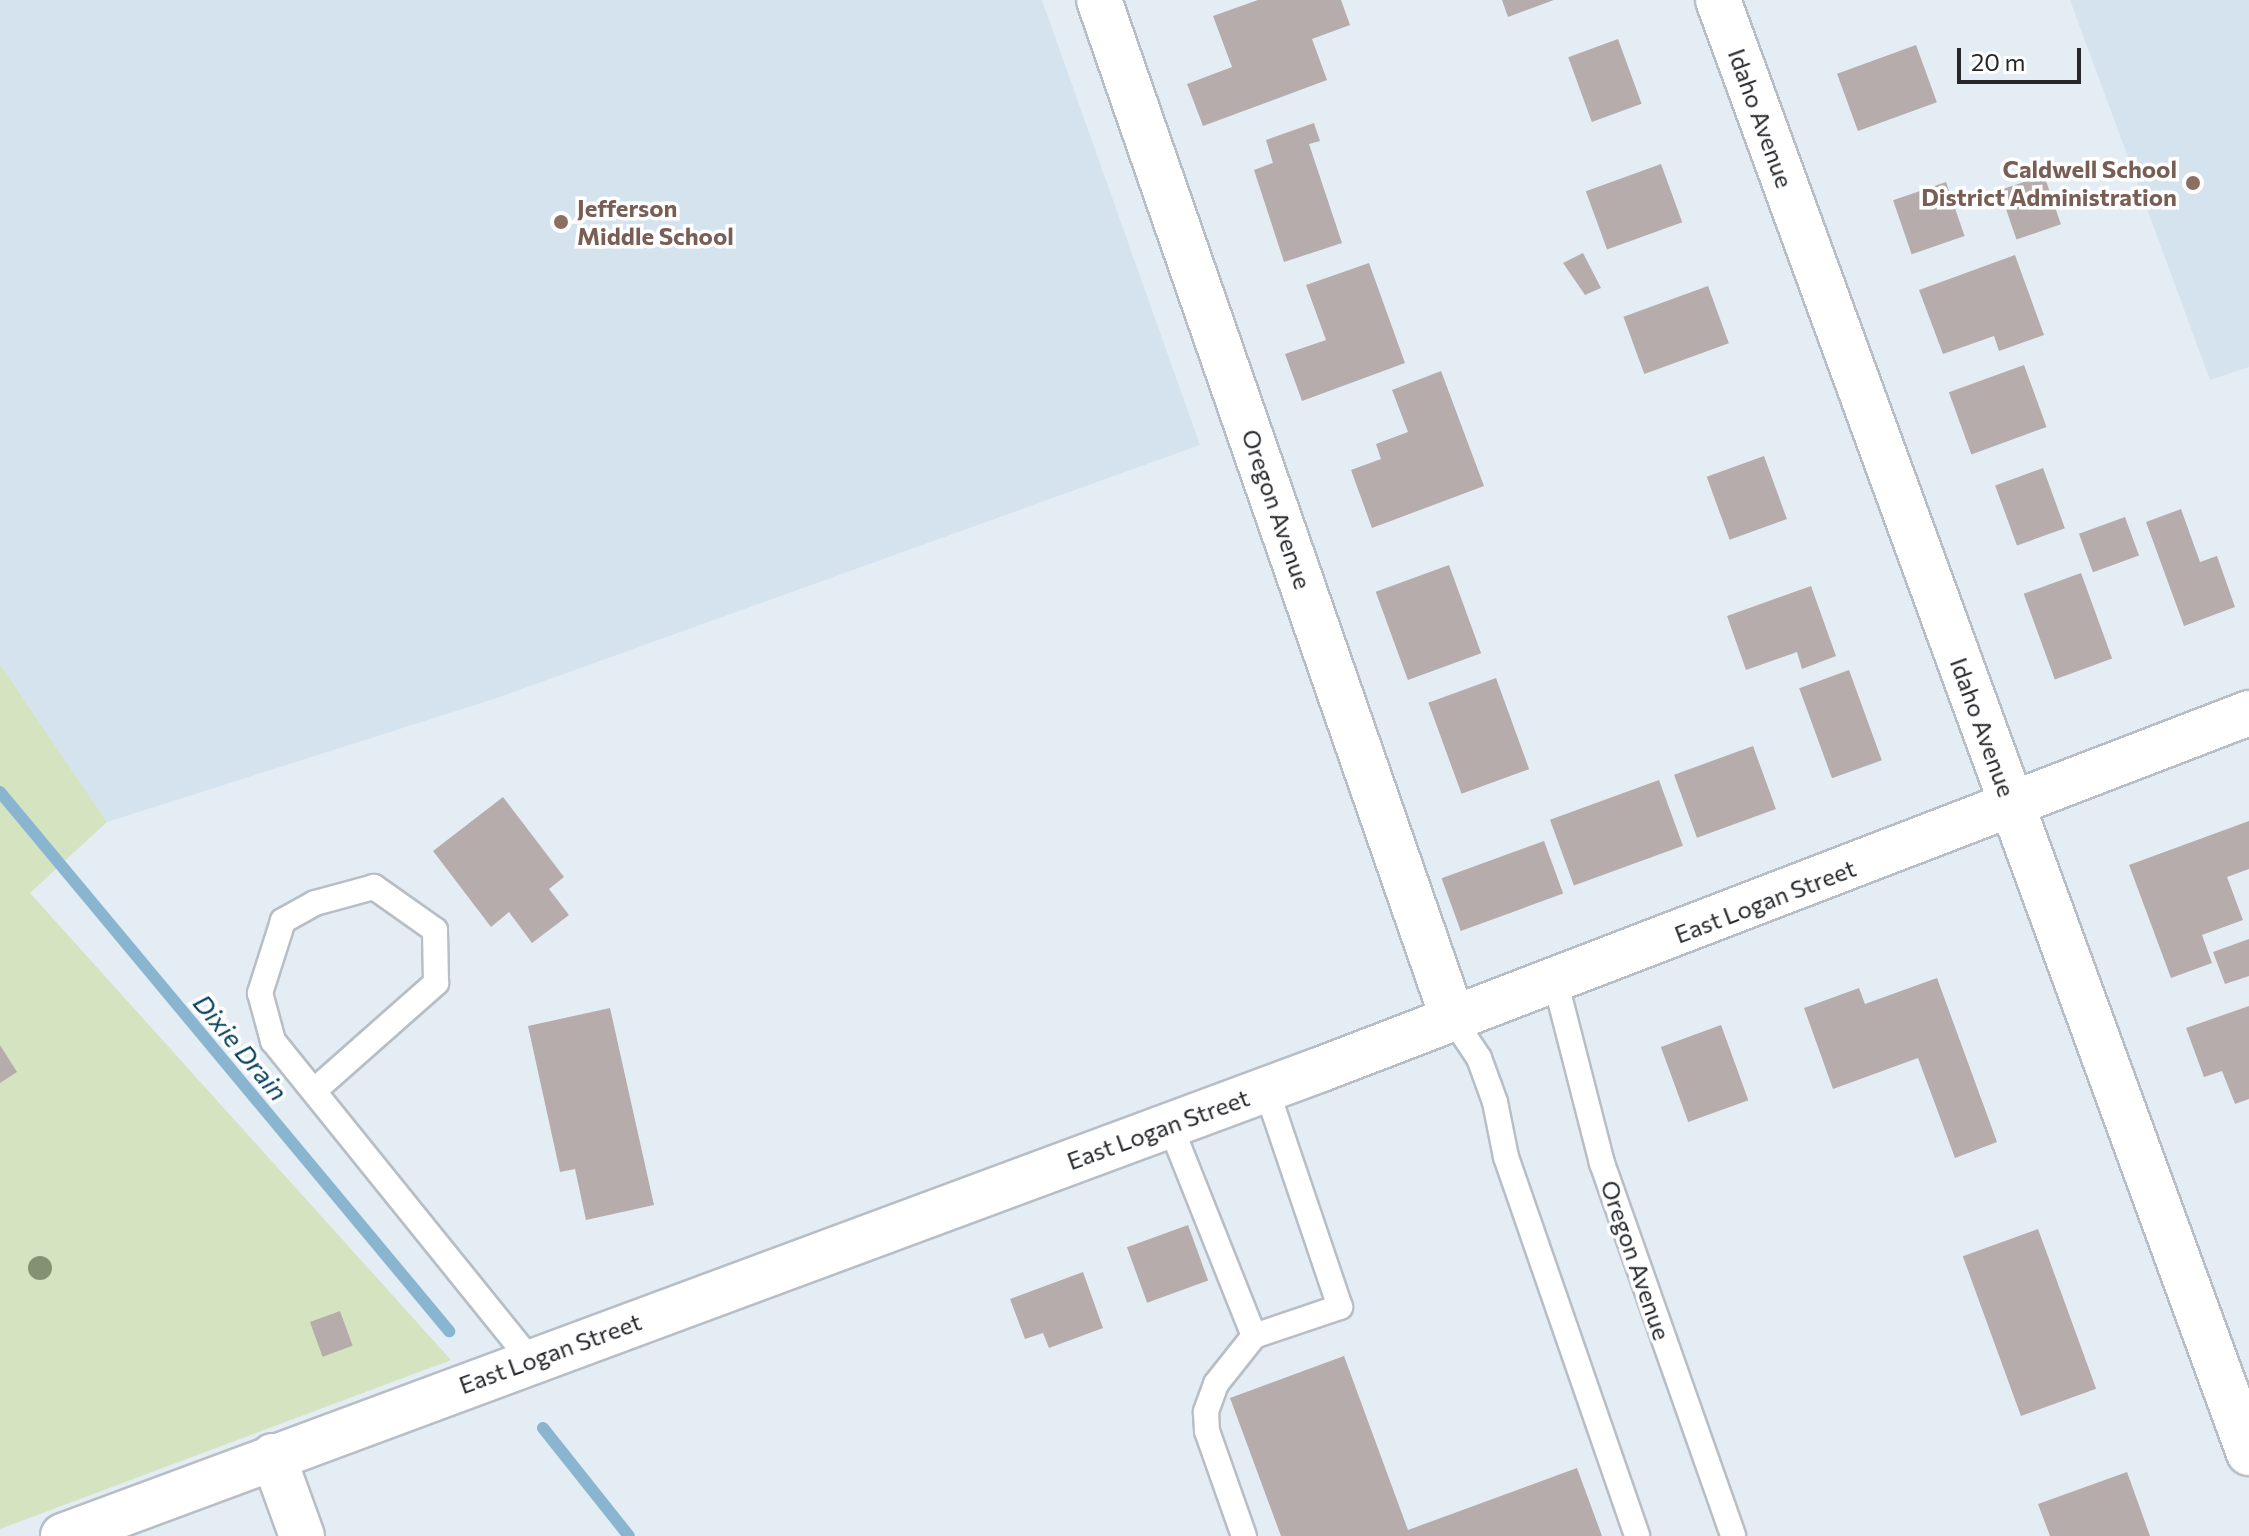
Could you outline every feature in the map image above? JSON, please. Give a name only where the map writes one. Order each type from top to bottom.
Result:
[{"type":"street","name":"Oregon Avenue","points":[[1099,0],[1453,1019]]},
{"type":"street","name":"Idaho Avenue","points":[[1718,0],[2249,1453]]},
{"type":"street","name":"East Logan Street","points":[[63,1536],[1453,1019],[2012,808],[2249,713]]},
{"type":"street","points":[[273,1456],[302,1536]]},
{"type":"lane","points":[[315,1090],[436,983],[435,930],[374,887],[315,903],[283,921],[260,993],[273,1041],[530,1360]]},
{"type":"lane","name":"Oregon Avenue","points":[[1555,980],[1602,1163],[1733,1536]]},
{"type":"lane","points":[[1453,1019],[1479,1058],[1495,1102],[1506,1157],[1637,1536]]},
{"type":"lane","points":[[1244,1536],[1207,1431],[1206,1412],[1216,1384],[1254,1336],[1340,1307],[1266,1089]]},
{"type":"lane","points":[[1170,1125],[1254,1336]]},
{"type":"shaded area","name":"Jefferson Middle School","points":[[0,0],[1042,0],[1200,445],[497,698],[107,822],[0,664]]},
{"type":"shaded area","name":"Caldwell School District Administration","points":[[2070,0],[2249,0],[2249,367],[2210,380]]},
{"type":"green space","points":[[0,664],[107,822],[30,893],[451,1360],[0,1529]]},
{"type":"building","points":[[1258,0],[1341,0],[1350,25],[1312,39],[1327,80],[1203,126],[1187,84],[1232,67],[1213,16]]},
{"type":"building","points":[[1502,0],[1554,0],[1508,17]]},
{"type":"building","points":[[1618,39],[1642,104],[1592,122],[1568,57]]},
{"type":"building","points":[[1916,45],[1937,102],[1858,131],[1837,74]]},
{"type":"building","points":[[1314,123],[1320,141],[1309,144],[1342,243],[1284,262],[1254,170],[1273,163],[1266,140]]},
{"type":"building","points":[[1661,164],[1682,222],[1607,250],[1586,191]]},
{"type":"building","points":[[2044,175],[2061,224],[2016,239],[2000,190]]},
{"type":"building","points":[[1946,182],[1965,236],[1912,254],[1893,200]]},
{"type":"building","points":[[1583,253],[1601,288],[1585,295],[1563,263]]},
{"type":"building","points":[[2015,255],[2044,335],[1999,351],[1994,336],[1943,354],[1919,290]]},
{"type":"building","points":[[1369,263],[1405,363],[1302,401],[1285,354],[1326,340],[1306,285]]},
{"type":"building","points":[[1708,286],[1729,343],[1644,374],[1623,317]]},
{"type":"building","points":[[2024,365],[2047,427],[1971,454],[1949,392]]},
{"type":"building","points":[[1441,371],[1484,486],[1372,528],[1351,470],[1381,459],[1376,444],[1408,432],[1392,390]]},
{"type":"building","points":[[1764,456],[1787,519],[1730,540],[1707,477]]},
{"type":"building","points":[[2043,468],[2065,528],[2017,546],[1995,485]]},
{"type":"building","points":[[2181,509],[2200,562],[2217,556],[2235,607],[2184,626],[2146,522]]},
{"type":"building","points":[[2125,517],[2139,556],[2093,572],[2079,534]]},
{"type":"building","points":[[1449,565],[1481,653],[1408,680],[1376,592]]},
{"type":"building","points":[[2081,573],[2112,659],[2055,679],[2024,594]]},
{"type":"building","points":[[1811,586],[1836,656],[1802,669],[1797,652],[1746,670],[1727,616]]},
{"type":"building","points":[[1849,670],[1882,760],[1832,778],[1799,688]]},
{"type":"building","points":[[1496,678],[1529,769],[1462,794],[1428,703]]},
{"type":"building","points":[[1753,746],[1776,809],[1697,838],[1674,775]]},
{"type":"building","points":[[1659,780],[1683,846],[1574,885],[1550,820]]},
{"type":"building","points":[[503,797],[564,877],[549,889],[569,915],[532,943],[509,912],[491,927],[433,851]]},
{"type":"building","points":[[2249,821],[2249,869],[2227,877],[2243,920],[2202,935],[2212,963],[2171,978],[2129,865]]},
{"type":"building","points":[[1544,841],[1563,894],[1461,931],[1442,878]]},
{"type":"building","points":[[2249,939],[2249,976],[2225,984],[2213,952]]},
{"type":"building","points":[[1937,978],[1997,1142],[1955,1158],[1918,1058],[1833,1089],[1804,1008],[1859,988],[1865,1004]]},
{"type":"building","points":[[2249,1006],[2249,1099],[2235,1104],[2222,1071],[2204,1077],[2186,1028]]},
{"type":"building","points":[[610,1008],[654,1205],[586,1220],[575,1169],[560,1172],[528,1026]]},
{"type":"building","points":[[1721,1025],[1748,1100],[1688,1122],[1661,1047]]},
{"type":"building","points":[[0,1045],[17,1072],[0,1083]]},
{"type":"building","points":[[1188,1225],[1208,1280],[1147,1303],[1127,1247]]},
{"type":"building","points":[[2038,1229],[2096,1389],[2021,1416],[1963,1256]]},
{"type":"building","points":[[1083,1272],[1103,1328],[1049,1348],[1043,1333],[1025,1339],[1010,1299]]},
{"type":"building","points":[[340,1311],[353,1346],[323,1357],[310,1322]]},
{"type":"building","points":[[1344,1356],[1408,1530],[1577,1468],[1602,1536],[1281,1536],[1230,1398]]},
{"type":"building","points":[[2127,1472],[2150,1536],[2050,1536],[2038,1504]]},
{"type":"waterway","name":"Dixie Drain","points":[[0,792],[449,1331]]},
{"type":"waterway","name":"Dixie Drain","points":[[543,1428],[629,1536]]},
{"type":"place","name":"Caldwell School District Administration","points":[[2193,183]]},
{"type":"place","name":"Jefferson Middle School","points":[[561,222]]}]
